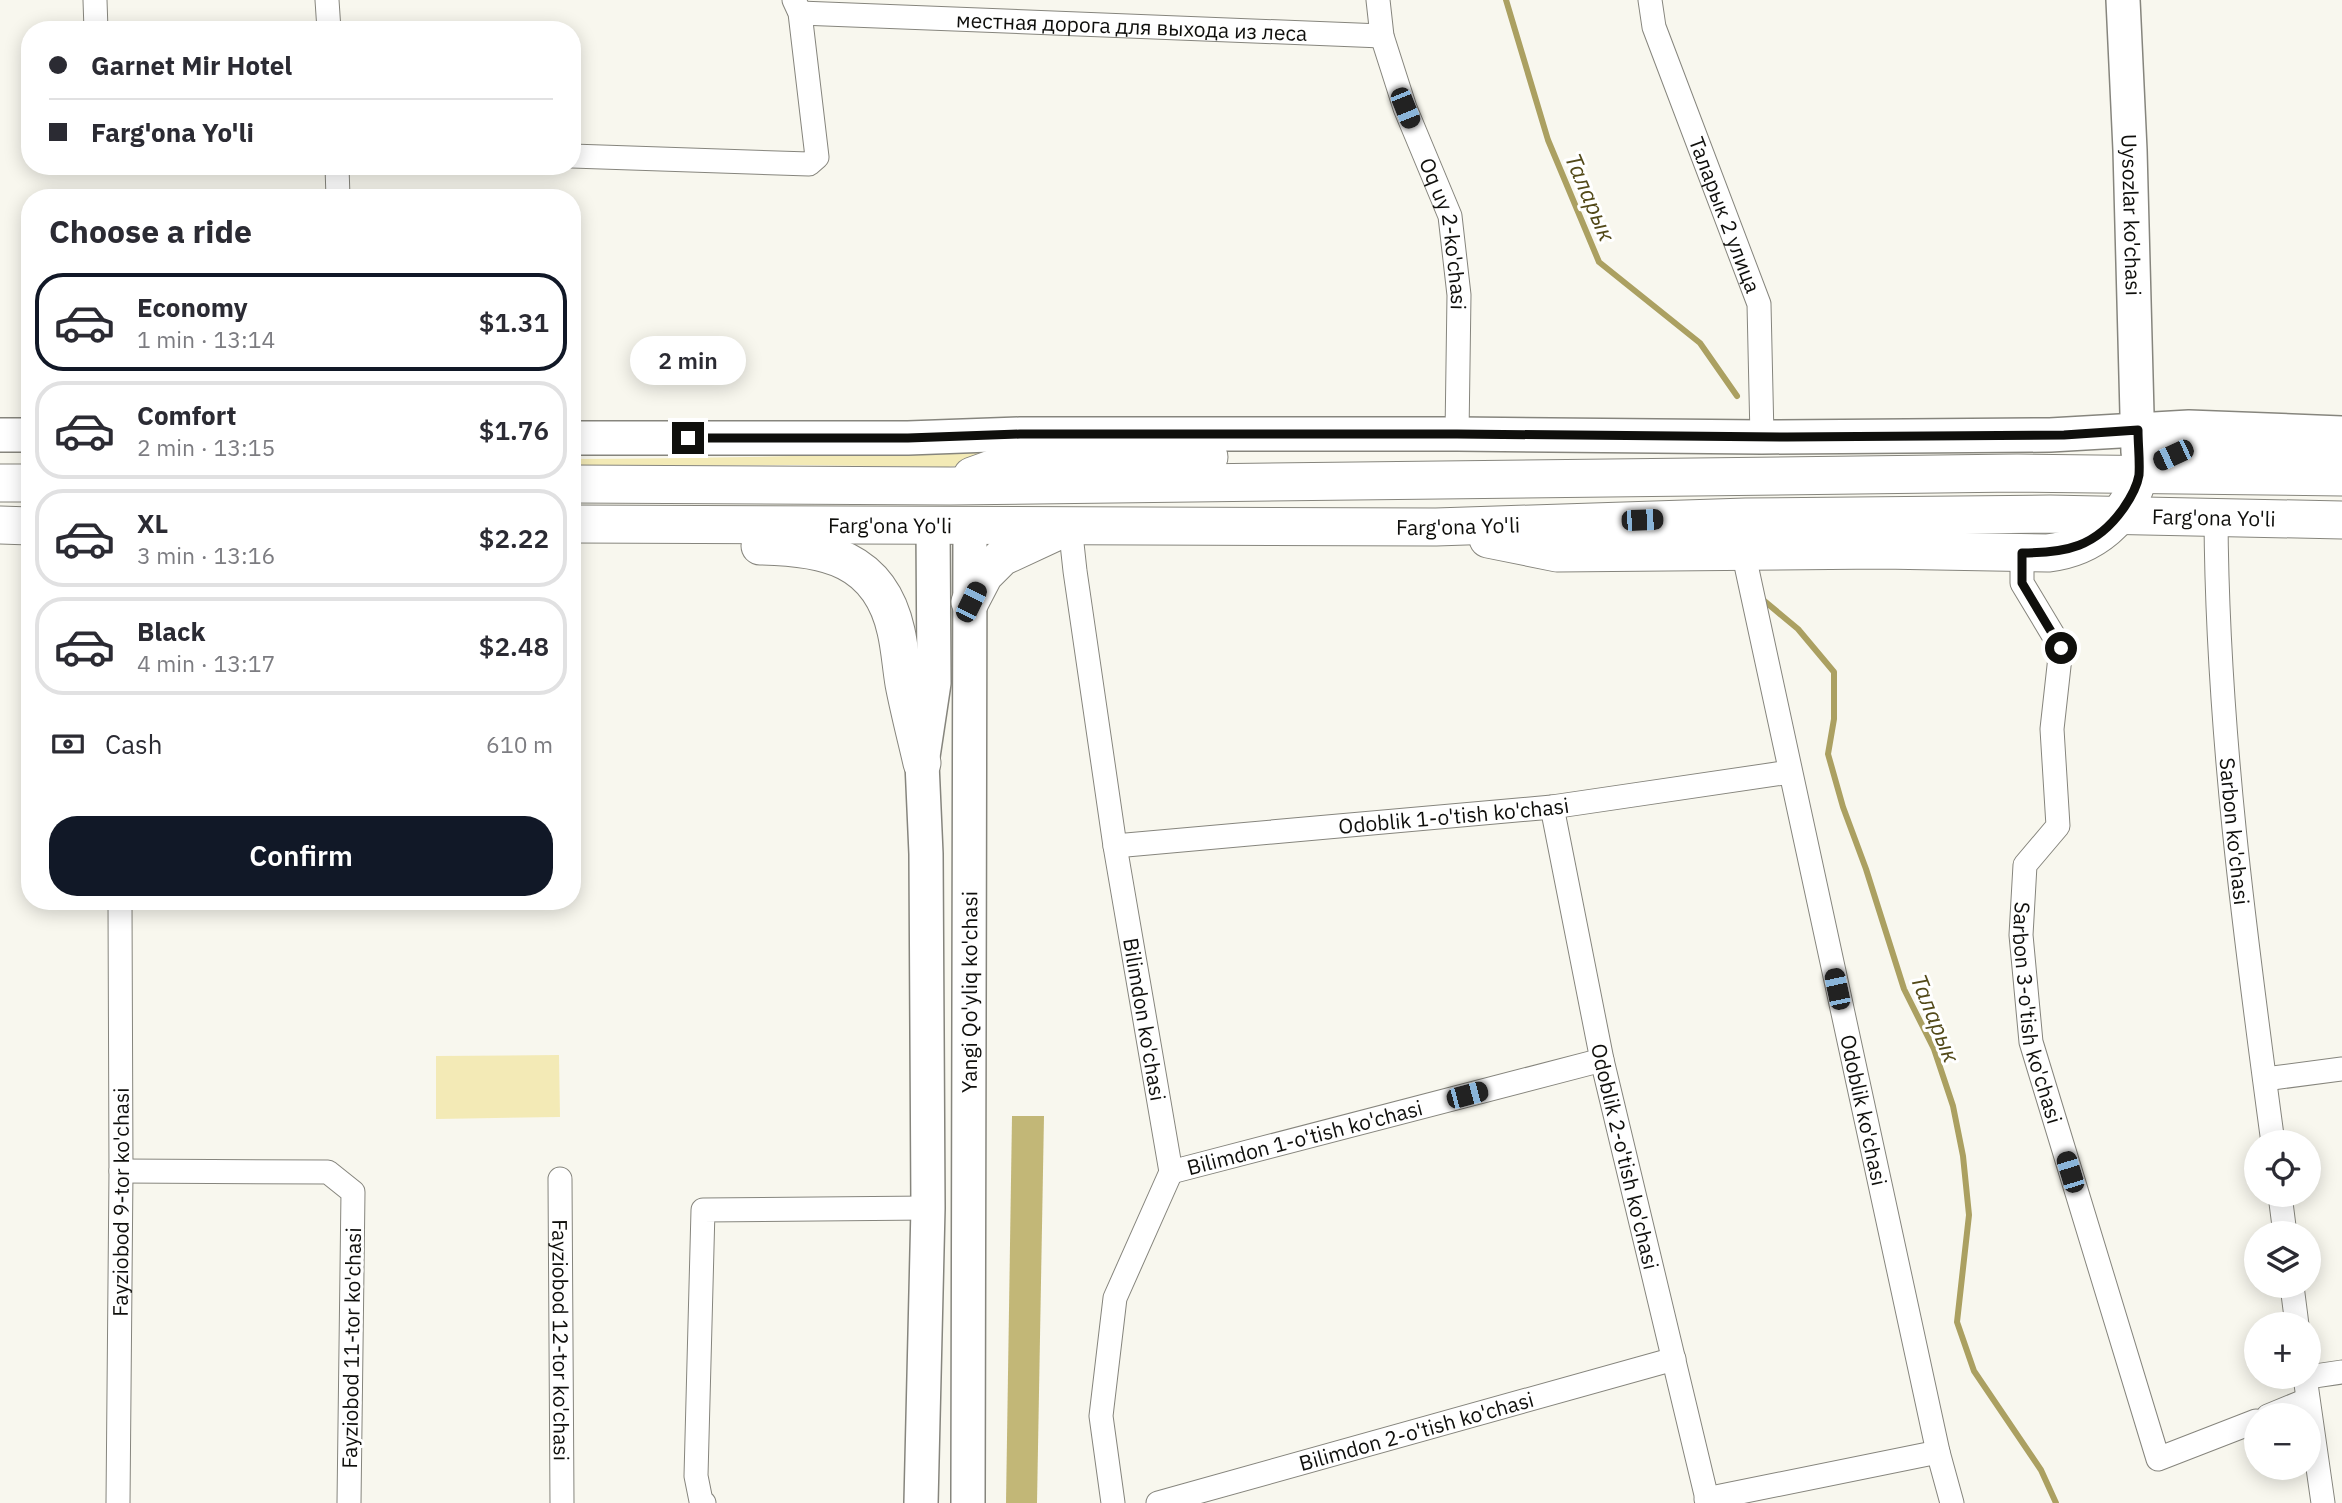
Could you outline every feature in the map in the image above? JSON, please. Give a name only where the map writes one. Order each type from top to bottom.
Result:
[{"type":"main road","name":"Uysozlar ko'chasi","points":[[2123,0],[2139,474]]},
{"type":"main road","points":[[581,438],[908,438],[1020,434],[1762,437],[2064,435],[2189,428],[2342,433]]},
{"type":"main road","points":[[0,435],[21,435]]},
{"type":"main road","points":[[1436,527],[1557,553],[1882,550],[2048,553],[2074,548],[2098,535],[2118,515],[2131,496],[2139,474],[2173,455],[2207,447],[2342,453]]},
{"type":"main road","name":"Farg'ona Yo'li","points":[[581,484],[950,486],[986,469],[1022,458],[1527,456],[1704,476],[2017,473],[2342,477]]},
{"type":"main road","points":[[2139,474],[2144,492],[2153,504],[2180,516]]},
{"type":"main road","points":[[0,483],[21,483]]},
{"type":"main road","points":[[933,525],[950,486]]},
{"type":"main road","name":"Yangi Qo'yliq ko'chasi","points":[[950,486],[964,506],[970,525],[968,1503]]},
{"type":"main road","name":"Farg'ona Yo'li","points":[[581,524],[1436,527],[1745,517],[2118,515],[2342,520]]},
{"type":"main road","points":[[628,524],[708,536],[852,544],[876,554],[896,574],[906,596],[912,716],[922,763]]},
{"type":"main road","points":[[0,525],[21,526]]},
{"type":"main road","name":"Yangi Qo'yliq ko'chasi","points":[[921,1503],[928,1208],[926,854],[922,763],[934,683],[933,525]]},
{"type":"main road","points":[[971,602],[984,575],[1002,557],[1070,526]]},
{"type":"street","points":[[95,0],[96,21]]},
{"type":"street","points":[[327,0],[328,21]]},
{"type":"street","name":"Oq uy 2-ko'chasi","points":[[1378,0],[1382,36],[1405,108],[1450,216],[1459,295],[1457,434]]},
{"type":"street","name":"Таларык 2 улица","points":[[1650,0],[1654,27],[1759,304],[1762,437]]},
{"type":"street","points":[[581,156],[809,164],[817,157],[797,6]]},
{"type":"street","name":"местная дорога для выхода из леса","points":[[797,6],[1382,36]]},
{"type":"street","name":"Sarbon ko'chasi","points":[[2216,517],[2225,723],[2241,887],[2271,1130]]},
{"type":"street","name":"Bilimdon ko'chasi","points":[[1070,526],[1074,571],[1115,846],[1171,1172]]},
{"type":"street","name":"Odoblik ko'chasi","points":[[1743,551],[1938,1452],[1952,1503]]},
{"type":"street","name":"Sarbon 3-o'tish ko'chasi","points":[[2022,553],[2022,583],[2061,648],[2052,729],[2058,826],[2025,865],[2021,935],[2031,1042],[2158,1459],[2244,1425]]},
{"type":"street","name":"Odoblik 1-o'tish ko'chasi","points":[[1115,846],[1552,807],[1790,772]]},
{"type":"street","name":"Odoblik 2-o'tish ko'chasi","points":[[1552,807],[1602,1060],[1707,1501]]},
{"type":"street","name":"Fayziobod 9-tor ko'chasi","points":[[118,1503],[120,910]]},
{"type":"street","name":"Bilimdon 1-o'tish ko'chasi","points":[[1171,1172],[1602,1060]]},
{"type":"street","points":[[2264,1079],[2342,1069]]},
{"type":"street","name":"Fayziobod 11-tor ko'chasi","points":[[121,1171],[328,1172],[353,1192],[349,1503]]},
{"type":"street","points":[[1112,1503],[1101,1416],[1115,1298],[1171,1172]]},
{"type":"street","name":"Fayziobod 12-tor ko'chasi","points":[[560,1178],[562,1503]]},
{"type":"street","points":[[704,1503],[701,1501],[696,1476],[703,1210],[928,1208]]},
{"type":"street","name":"Bilimdon 2-o'tish ko'chasi","points":[[1158,1503],[1674,1359]]},
{"type":"street","points":[[2321,1375],[2342,1372]]},
{"type":"street","points":[[2307,1389],[2323,1503]]},
{"type":"street","points":[[2300,1403],[2307,1400]]},
{"type":"street","points":[[1707,1501],[1938,1452]]},
{"type":"shaded area","points":[[1000,446],[963,465],[948,467],[581,466],[581,459],[839,455]]},
{"type":"shaded area","points":[[559,1055],[560,1117],[436,1119],[436,1056]]},
{"type":"shaded area","points":[[1012,1116],[1044,1116],[1037,1503],[1006,1503]]},
{"type":"waterway","name":"Таларык","points":[[1506,0],[1548,140],[1599,262],[1700,343],[1737,396]]},
{"type":"waterway","name":"Таларык","points":[[1762,599],[1798,629],[1834,672],[1834,719],[1828,754],[1904,989],[1934,1049],[1953,1106],[1963,1156],[1969,1215],[1957,1322],[1974,1371],[2041,1470],[2056,1503]]},
{"type":"route","points":[[688,438],[908,438],[1020,434],[1787,437],[2064,435],[2138,430],[2139,474],[2136,486],[2109,526],[2074,548],[2061,552],[2022,553],[2022,583],[2061,648]]}]
